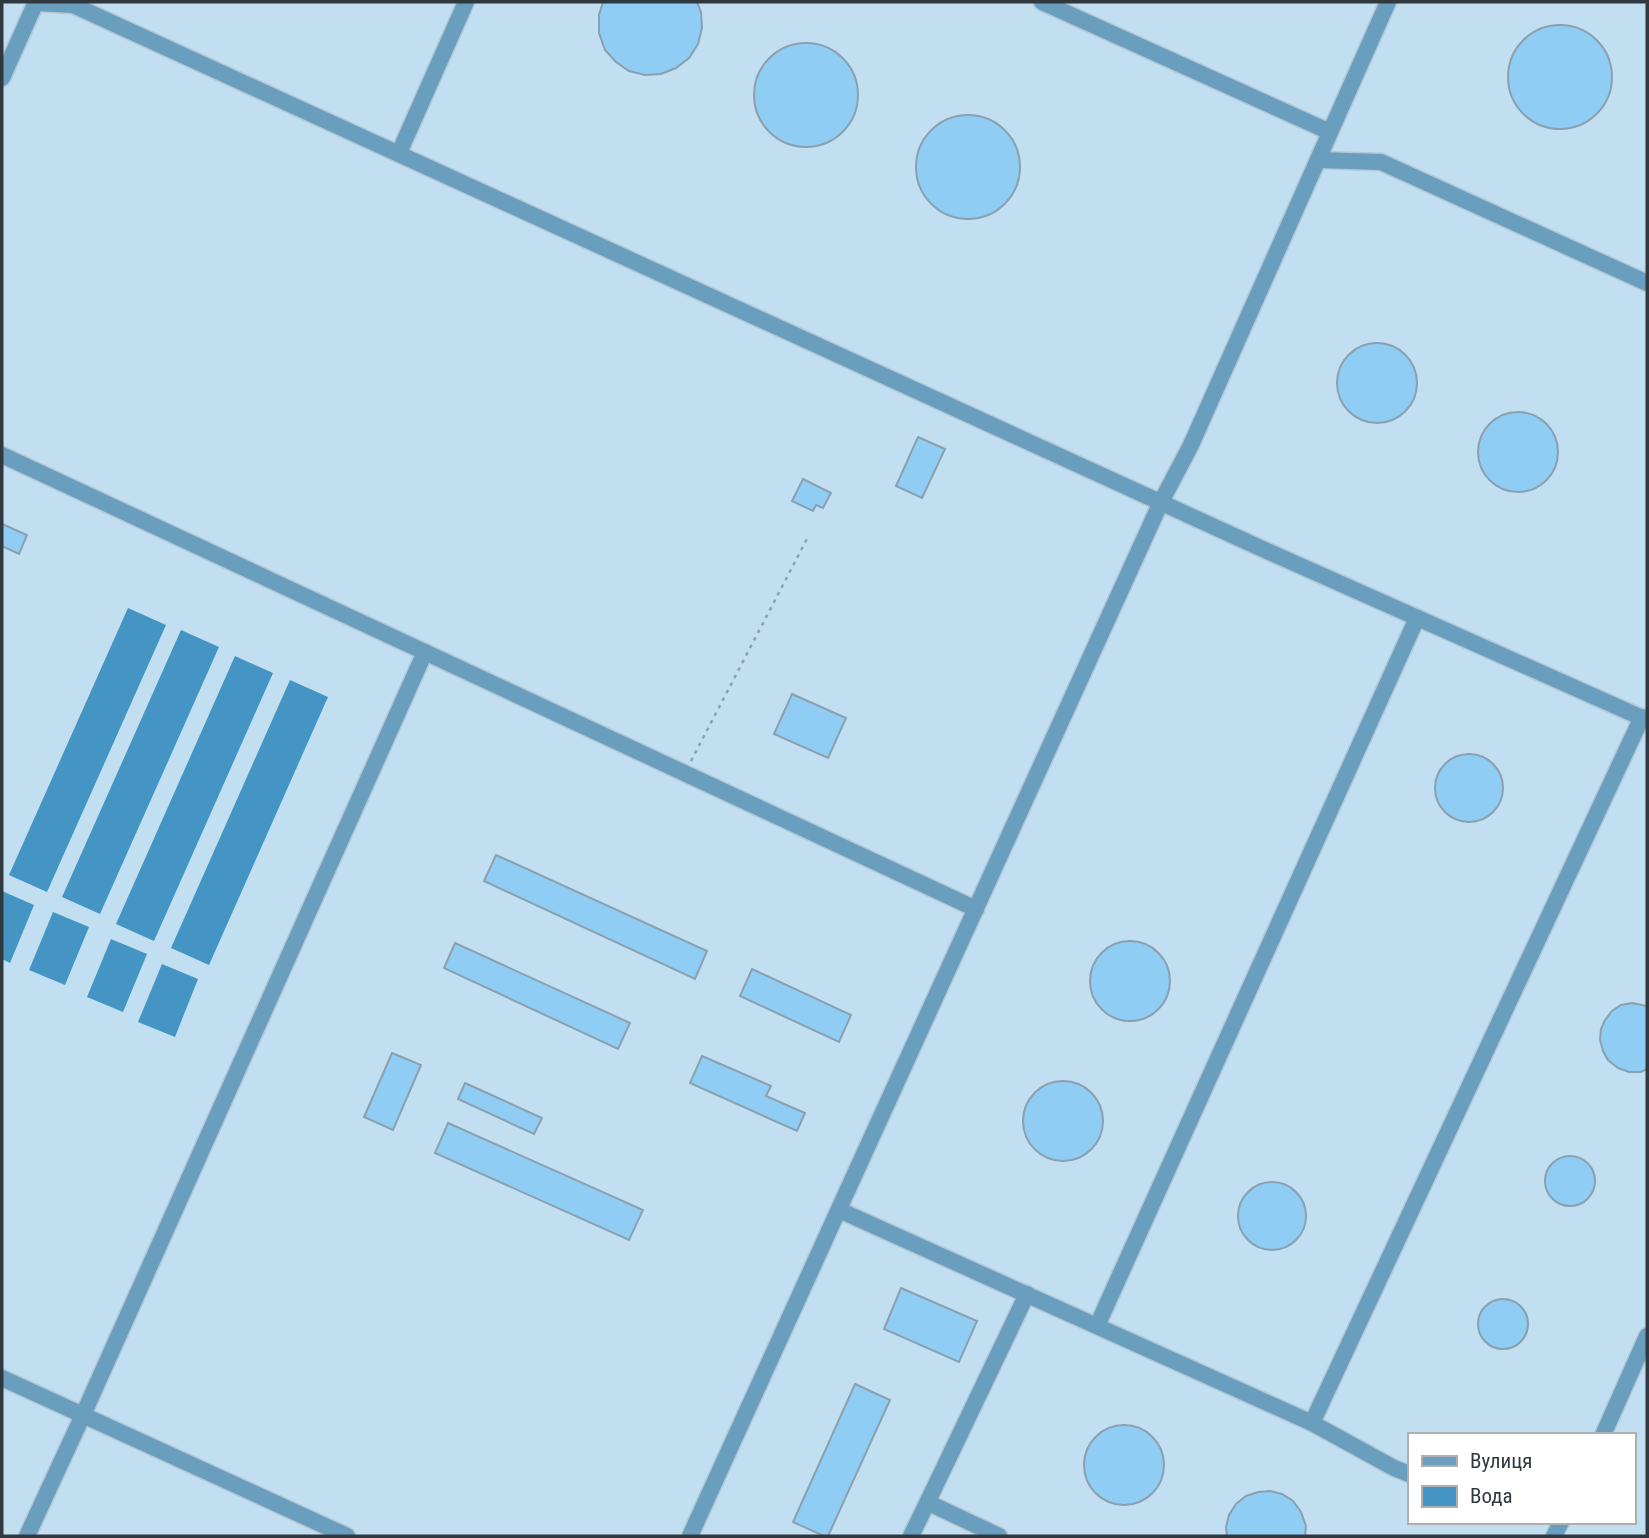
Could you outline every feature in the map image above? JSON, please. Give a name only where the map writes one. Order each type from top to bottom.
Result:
[{"type":"lane","points":[[399,153],[466,2]]},
{"type":"lane","points":[[1042,2],[1330,132]]},
{"type":"lane","points":[[690,1536],[1161,502],[1191,445],[1388,2]]},
{"type":"lane","points":[[2,78],[36,3],[73,5],[1161,502],[1644,719],[1312,1423]]},
{"type":"lane","points":[[1318,160],[1381,162],[1647,284]]},
{"type":"lane","points":[[2,455],[976,909]]},
{"type":"lane","points":[[1097,1326],[1417,618]]},
{"type":"lane","points":[[27,1536],[425,652]]},
{"type":"lane","points":[[839,1210],[1312,1423],[1408,1474]]},
{"type":"lane","points":[[911,1536],[1027,1294]]},
{"type":"lane","points":[[1604,1433],[1647,1336]]},
{"type":"lane","points":[[2,1378],[347,1536]]},
{"type":"lane","points":[[929,1499],[933,1506],[999,1536]]},
{"type":"path","points":[[685,773],[809,535]]},
{"type":"shaded area","points":[[2,2],[1647,2],[1647,1536],[2,1536]]},
{"type":"water","points":[[128,608],[166,625],[47,892],[9,875]]},
{"type":"water","points":[[181,630],[219,647],[100,914],[62,897]]},
{"type":"water","points":[[235,656],[273,673],[154,941],[116,924]]},
{"type":"water","points":[[290,680],[328,697],[209,965],[171,948]]},
{"type":"water","points":[[2,891],[34,905],[10,963],[2,959]]},
{"type":"water","points":[[53,912],[89,927],[65,985],[29,970]]},
{"type":"water","points":[[111,939],[147,954],[123,1012],[87,997]]},
{"type":"water","points":[[162,964],[198,979],[175,1037],[138,1022]]},
{"type":"building","points":[[603,2],[697,2],[702,28],[698,44],[689,58],[676,68],[661,74],[645,75],[629,71],[605,50],[599,33],[599,15]]},
{"type":"building","points":[[1560,25],[1580,29],[1603,48],[1608,57],[1612,77],[1608,97],[1589,120],[1580,125],[1560,129],[1540,125],[1517,106],[1512,97],[1508,77],[1512,57],[1531,34],[1540,29]]},
{"type":"building","points":[[806,43],[826,47],[849,66],[854,75],[858,95],[854,115],[835,138],[826,143],[806,147],[786,143],[763,124],[758,115],[754,95],[758,75],[777,52],[786,47]]},
{"type":"building","points":[[968,115],[988,119],[1011,138],[1016,147],[1020,167],[1016,187],[997,210],[988,215],[968,219],[948,215],[925,196],[920,187],[916,167],[920,147],[939,124],[948,119]]},
{"type":"building","points":[[1377,343],[1392,346],[1405,355],[1414,368],[1417,383],[1414,398],[1405,411],[1392,420],[1377,423],[1362,420],[1349,411],[1340,398],[1337,383],[1340,368],[1349,355],[1362,346]]},
{"type":"building","points":[[1518,412],[1533,415],[1546,424],[1555,437],[1558,452],[1555,467],[1546,480],[1533,489],[1518,492],[1503,489],[1490,480],[1481,467],[1478,452],[1481,437],[1490,424],[1503,415]]},
{"type":"building","points":[[918,437],[945,449],[922,498],[896,486]]},
{"type":"building","points":[[803,479],[831,493],[823,508],[816,505],[813,511],[792,501]]},
{"type":"building","points":[[2,524],[27,535],[19,554],[2,546]]},
{"type":"building","points":[[792,694],[846,718],[828,758],[774,734]]},
{"type":"building","points":[[1462,754],[1476,754],[1488,759],[1498,769],[1503,788],[1498,807],[1488,817],[1476,822],[1462,822],[1450,817],[1440,807],[1435,795],[1435,781],[1440,769],[1450,759]]},
{"type":"building","points":[[496,855],[707,951],[695,979],[484,881]]},
{"type":"building","points":[[1130,941],[1145,944],[1158,953],[1167,966],[1170,981],[1167,996],[1158,1009],[1145,1018],[1130,1021],[1115,1018],[1102,1009],[1093,996],[1090,981],[1093,966],[1102,953],[1115,944]]},
{"type":"building","points":[[455,943],[630,1023],[618,1049],[444,968]]},
{"type":"building","points":[[752,969],[851,1015],[839,1042],[740,996]]},
{"type":"building","points":[[1632,1003],[1647,1006],[1647,1069],[1641,1072],[1618,1068],[1608,1060],[1600,1040],[1601,1029],[1612,1011],[1621,1005]]},
{"type":"building","points":[[392,1053],[421,1065],[393,1130],[364,1117]]},
{"type":"building","points":[[702,1056],[771,1086],[766,1096],[805,1113],[797,1131],[690,1083]]},
{"type":"building","points":[[1063,1081],[1078,1084],[1091,1093],[1100,1106],[1103,1121],[1100,1136],[1091,1149],[1078,1158],[1063,1161],[1048,1158],[1035,1149],[1026,1136],[1023,1121],[1026,1106],[1035,1093],[1048,1084]]},
{"type":"building","points":[[465,1083],[542,1118],[534,1134],[458,1099]]},
{"type":"building","points":[[448,1123],[643,1210],[629,1240],[435,1153]]},
{"type":"building","points":[[1570,1156],[1588,1163],[1595,1181],[1588,1199],[1570,1206],[1552,1199],[1545,1181],[1552,1163]]},
{"type":"building","points":[[1265,1182],[1279,1182],[1291,1187],[1301,1197],[1306,1216],[1301,1235],[1291,1245],[1279,1250],[1265,1250],[1253,1245],[1243,1235],[1238,1223],[1238,1209],[1243,1197],[1253,1187]]},
{"type":"building","points":[[901,1288],[977,1321],[959,1362],[884,1329]]},
{"type":"building","points":[[1503,1299],[1521,1306],[1528,1324],[1521,1342],[1503,1349],[1485,1342],[1478,1324],[1485,1306]]},
{"type":"building","points":[[855,1384],[890,1400],[828,1536],[824,1536],[793,1522]]},
{"type":"building","points":[[1124,1425],[1139,1428],[1152,1437],[1161,1450],[1164,1465],[1161,1480],[1152,1493],[1139,1502],[1124,1505],[1109,1502],[1096,1493],[1087,1480],[1084,1465],[1087,1450],[1096,1437],[1109,1428]]},
{"type":"building","points":[[1270,1491],[1293,1501],[1306,1526],[1305,1536],[1227,1536],[1229,1515],[1236,1504],[1246,1496]]}]
